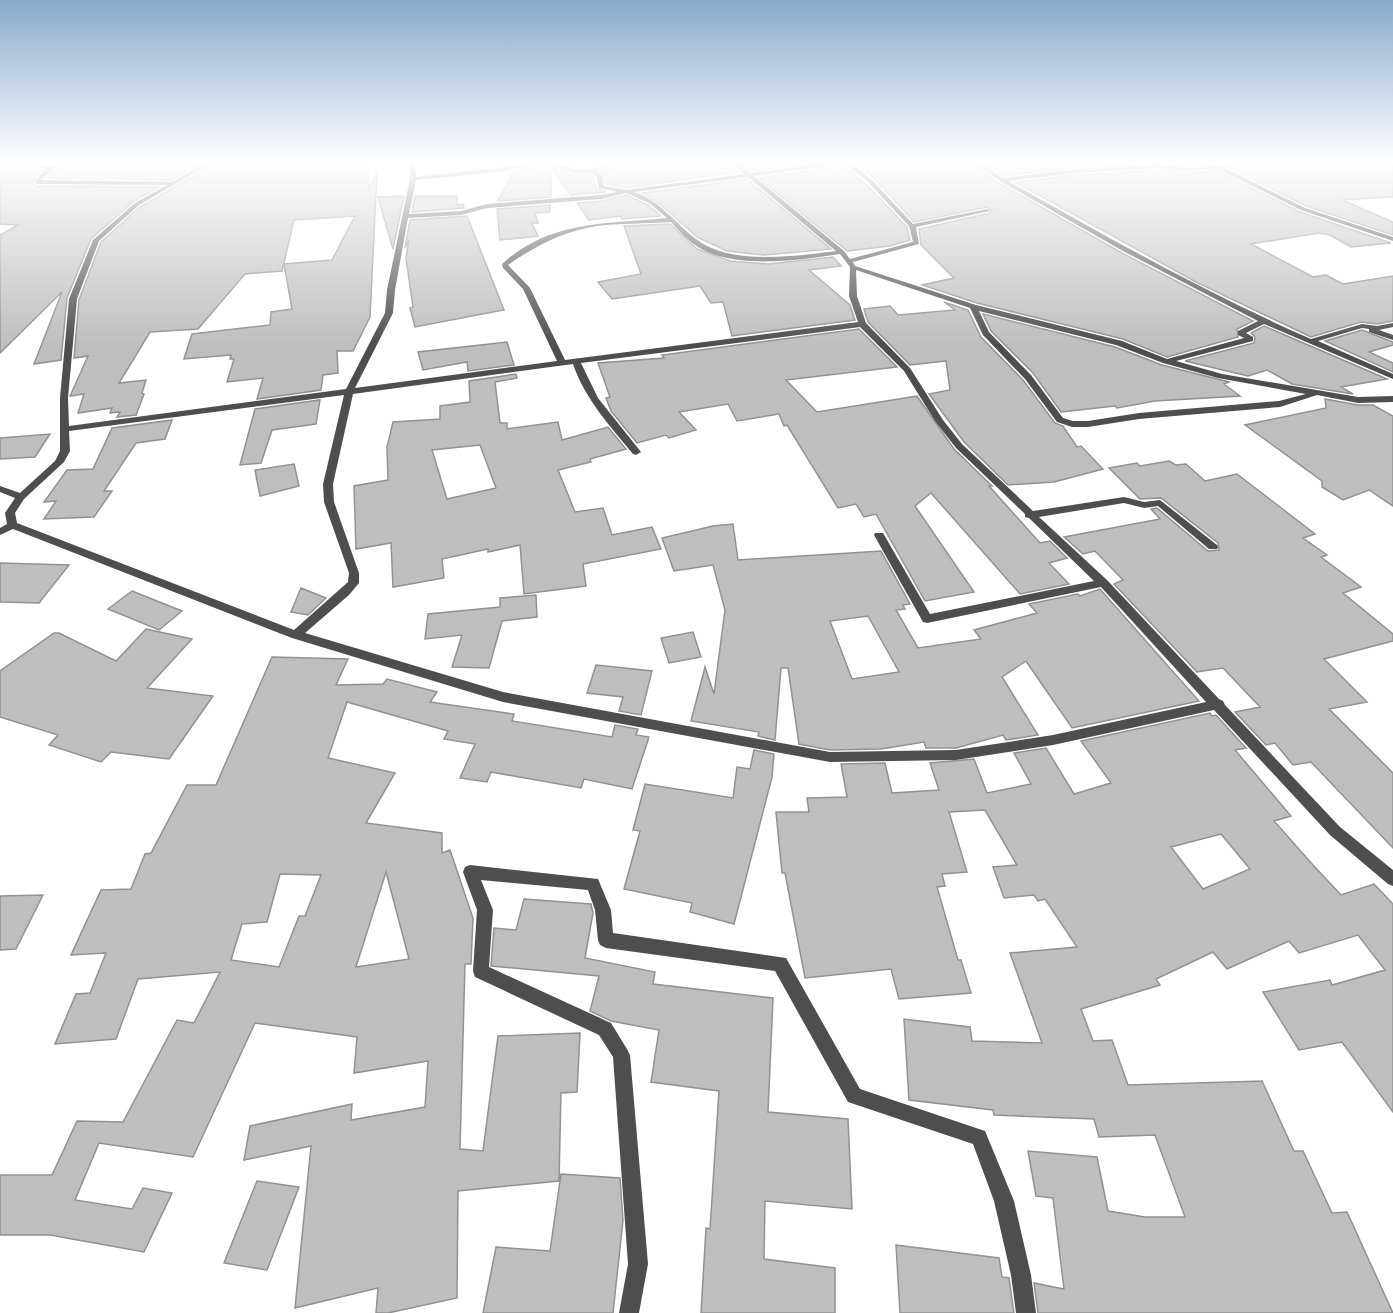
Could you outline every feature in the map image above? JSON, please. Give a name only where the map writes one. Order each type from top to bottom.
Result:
[{"type":"street","points":[[12,525],[10,513],[21,497],[59,462],[65,451],[64,398],[73,299],[91,250],[104,230],[114,222]]},
{"type":"street","points":[[296,635],[353,583],[354,573],[329,502],[328,484],[349,392],[389,313],[404,222]]},
{"type":"street","points":[[562,362],[526,288],[505,267],[505,264],[518,254],[561,233],[611,223],[652,222]]},
{"type":"street","points":[[674,222],[695,241],[714,252],[794,259],[848,260],[917,243],[909,222]]},
{"type":"street","points":[[805,222],[848,260],[973,307],[1119,343],[1166,361],[1221,376],[1358,400],[1393,399]]},
{"type":"street","points":[[912,225],[927,222]]},
{"type":"street","points":[[1076,222],[1125,250],[1264,321],[1393,376]]},
{"type":"street","points":[[1343,222],[1393,239]]},
{"type":"street","points":[[848,260],[853,296],[862,324],[907,370],[939,421],[959,446],[1103,583],[1219,704],[1335,831],[1393,879]]},
{"type":"street","points":[[973,307],[986,333],[1028,377],[1060,420],[1066,423],[1088,424],[1139,416],[1280,404],[1318,393]]},
{"type":"street","points":[[1166,361],[1251,339],[1241,333],[1264,321]]},
{"type":"street","points":[[65,429],[862,324]]},
{"type":"street","points":[[1311,341],[1362,327],[1377,328],[1393,325]]},
{"type":"street","points":[[1362,327],[1393,338]]},
{"type":"street","points":[[576,360],[580,376],[610,422],[636,452]]},
{"type":"street","points":[[0,489],[21,497]]},
{"type":"street","points":[[1029,515],[1125,500],[1144,505],[1160,503],[1214,547]]},
{"type":"street","points":[[12,525],[296,635],[503,697],[830,757],[956,754],[1053,740],[1219,704]]},
{"type":"street","points":[[0,532],[12,525]]},
{"type":"street","points":[[879,535],[927,619],[1103,583]]},
{"type":"street","points":[[629,1313],[638,1264],[621,1055],[605,1029],[481,971],[485,910],[470,872],[593,884],[603,910],[606,940],[780,964],[854,1096],[979,1137],[1004,1201],[1021,1275],[1026,1313]]},
{"type":"building","points":[[110,222],[91,239],[67,298],[61,360],[34,364],[62,292],[0,353],[0,235],[18,225],[0,224]]},
{"type":"building","points":[[123,222],[293,222],[282,271],[245,274],[198,329],[150,332],[119,383],[146,380],[142,393],[144,394],[136,415],[117,417],[120,412],[110,413],[112,408],[78,413],[84,394],[70,396],[88,356],[74,358],[79,300],[101,242]]},
{"type":"building","points":[[352,222],[375,222],[370,317],[353,351],[337,351],[338,373],[323,375],[321,390],[257,399],[263,378],[227,382],[234,359],[230,359],[231,355],[184,359],[192,334],[270,325],[271,312],[292,309],[284,264],[332,260]]},
{"type":"building","points":[[385,222],[399,222],[393,249]]},
{"type":"building","points":[[410,222],[469,222],[504,310],[415,327],[410,308],[413,307],[406,258],[409,240],[405,248]]},
{"type":"building","points":[[498,222],[538,222],[532,223],[538,236],[500,240]]},
{"type":"building","points":[[680,222],[799,222],[831,249],[764,255],[727,251],[697,237]]},
{"type":"building","points":[[812,222],[902,222],[907,227],[910,240],[890,246],[847,251]]},
{"type":"building","points":[[949,222],[1068,222],[1253,321],[1237,329],[1238,337],[1167,357],[1123,339],[977,303],[922,285],[954,278],[921,245],[919,229]]},
{"type":"building","points":[[1088,222],[1330,222],[1391,243],[1351,247],[1330,235],[1319,233],[1251,244],[1313,277],[1326,275],[1343,284],[1393,276],[1393,321],[1377,324],[1361,322],[1311,337],[1196,282]]},
{"type":"building","points":[[1355,222],[1393,222],[1393,235]]},
{"type":"building","points":[[670,224],[697,249],[730,261],[768,264],[833,257],[841,266],[809,270],[850,305],[855,320],[732,336],[723,302],[711,303],[700,286],[612,299],[598,282],[641,274],[624,226]]},
{"type":"building","points":[[944,302],[968,310],[981,337],[1023,380],[1055,423],[1063,426],[1077,447],[1081,446],[1103,469],[1054,482],[1008,485],[964,442],[929,394],[950,390],[946,361],[910,365],[868,322],[864,309],[890,306],[898,315],[955,310]]},
{"type":"building","points":[[983,314],[1115,347],[1162,365],[1229,382],[1224,384],[1240,396],[1155,401],[1117,408],[1115,406],[1061,412],[1033,373],[991,331]]},
{"type":"building","points":[[1264,326],[1387,379],[1341,387],[1353,394],[1292,384],[1267,370],[1248,376],[1185,361],[1254,343],[1255,337],[1251,333]]},
{"type":"building","points":[[859,329],[897,367],[786,380],[817,412],[917,396],[954,449],[992,486],[989,486],[1040,543],[1050,541],[1067,558],[1049,563],[1069,584],[1020,594],[931,493],[915,506],[974,592],[925,601],[876,514],[864,517],[856,504],[838,508],[787,425],[784,426],[779,414],[737,421],[728,404],[679,412],[696,430],[669,438],[666,435],[637,443],[611,411],[606,398],[610,397],[598,363],[664,358],[662,355]]},
{"type":"building","points":[[1362,330],[1393,342],[1393,345],[1369,352],[1393,363],[1393,372],[1325,341]]},
{"type":"building","points":[[507,342],[514,365],[468,371],[467,362],[423,370],[418,352]]},
{"type":"building","points":[[516,374],[517,378],[495,382],[500,423],[507,423],[507,429],[558,422],[562,440],[608,427],[626,449],[590,459],[591,462],[558,470],[575,512],[603,508],[612,535],[652,527],[661,549],[583,564],[586,586],[524,594],[520,545],[442,559],[444,578],[393,587],[391,543],[356,549],[354,486],[388,480],[387,447],[393,422],[440,419],[440,406],[470,402],[469,381]],"holes":[[[480,445],[496,488],[447,499],[432,450]]]},
{"type":"building","points":[[1325,399],[1358,405],[1373,405],[1393,416],[1393,506],[1369,490],[1343,500],[1322,487],[1322,481],[1245,425],[1326,408]]},
{"type":"building","points":[[320,400],[316,424],[272,430],[261,463],[240,465],[255,409]]},
{"type":"building","points":[[172,420],[165,439],[136,443],[104,491],[112,491],[94,517],[44,519],[56,501],[44,502],[67,470],[93,469],[112,428]]},
{"type":"building","points":[[50,434],[35,457],[0,459],[0,438]]},
{"type":"building","points":[[1169,461],[1176,465],[1186,464],[1205,481],[1237,474],[1315,534],[1303,538],[1327,555],[1321,557],[1361,587],[1343,593],[1393,634],[1393,641],[1324,659],[1367,702],[1329,709],[1393,773],[1393,848],[1311,762],[1293,765],[1275,743],[1266,745],[1235,712],[1260,707],[1223,668],[1197,672],[1114,584],[1123,580],[1095,551],[1083,554],[1064,537],[1160,519],[1151,509],[1157,508],[1208,551],[1219,550],[1218,543],[1161,498],[1140,499],[1109,468]]},
{"type":"building","points":[[294,464],[299,486],[260,496],[255,470]]},
{"type":"building","points":[[733,524],[738,560],[881,551],[910,604],[903,605],[905,609],[896,610],[918,648],[981,639],[974,630],[1037,613],[1029,604],[1078,594],[1080,596],[1100,589],[1199,701],[1072,728],[1026,661],[1002,677],[1038,735],[1006,740],[1003,735],[956,748],[926,748],[924,742],[881,749],[830,750],[799,744],[788,668],[781,668],[775,740],[758,736],[759,732],[691,721],[705,667],[714,694],[725,610],[713,565],[674,571],[662,538],[713,526]],"holes":[[[868,616],[899,672],[852,679],[830,621]]]},
{"type":"building","points":[[0,563],[69,565],[39,603],[0,602]]},
{"type":"building","points":[[301,588],[326,598],[308,615],[291,612]]},
{"type":"building","points":[[132,591],[182,611],[159,630],[108,609]]},
{"type":"building","points":[[536,595],[537,617],[502,621],[489,668],[452,667],[462,635],[425,639],[428,614],[500,607],[500,598]]},
{"type":"building","points":[[146,629],[192,639],[147,688],[213,696],[169,759],[111,752],[101,762],[49,745],[58,735],[0,717],[0,671],[54,633],[59,633],[116,661]]},
{"type":"building","points":[[693,632],[701,657],[669,663],[661,638]]},
{"type":"building","points":[[272,657],[348,659],[336,685],[383,684],[387,679],[437,692],[430,702],[514,714],[512,721],[612,737],[615,725],[638,729],[636,735],[649,737],[632,789],[584,779],[581,788],[491,772],[487,782],[460,778],[475,744],[444,739],[448,731],[347,702],[328,758],[395,773],[366,823],[442,833],[442,853],[450,850],[473,918],[471,964],[465,964],[460,1149],[483,1151],[498,1036],[580,1033],[577,1092],[561,1093],[559,1181],[458,1191],[457,1298],[388,1313],[376,1313],[378,1288],[295,1308],[311,1146],[244,1160],[250,1126],[352,1104],[351,1120],[425,1107],[428,1061],[354,1073],[357,1037],[255,1023],[193,1157],[99,1143],[75,1200],[132,1209],[143,1188],[172,1193],[144,1252],[50,1235],[0,1235],[0,1175],[52,1175],[77,1121],[123,1122],[177,1020],[194,1023],[220,972],[138,979],[116,1039],[55,1044],[76,994],[90,993],[106,953],[71,955],[101,890],[131,889],[145,854],[151,853],[187,785],[216,785]],"holes":[[[386,872],[409,959],[356,967]],[[280,874],[321,875],[305,916],[299,916],[279,967],[231,960],[242,924],[267,922]]]},
{"type":"building","points":[[596,665],[652,671],[641,715],[619,711],[623,697],[587,693]]},
{"type":"building","points":[[1210,713],[1212,716],[1216,715],[1246,748],[1235,750],[1291,816],[1274,821],[1341,895],[1374,884],[1393,904],[1393,1112],[1342,1042],[1299,1050],[1263,992],[1330,980],[1332,985],[1385,970],[1358,935],[1299,953],[1289,941],[1227,969],[1213,952],[1156,979],[1160,985],[1081,1009],[1093,1041],[1112,1040],[1128,1085],[1262,1081],[1294,1151],[1303,1151],[1332,1213],[1347,1212],[1393,1313],[1038,1313],[1034,1283],[1064,1289],[1053,1198],[1036,1196],[1028,1151],[1097,1157],[1108,1211],[1145,1217],[1185,1217],[1155,1135],[1099,1137],[1094,1119],[994,1115],[993,1110],[909,1100],[904,1019],[970,1027],[972,1041],[1042,1043],[1010,953],[1077,947],[1045,899],[1038,901],[1034,895],[1004,898],[993,867],[1017,865],[985,810],[949,812],[967,872],[942,874],[945,886],[937,887],[958,960],[961,960],[971,993],[899,999],[891,969],[805,978],[785,873],[782,873],[776,812],[809,812],[807,798],[847,797],[841,764],[885,763],[892,793],[939,790],[930,763],[974,759],[987,793],[1031,784],[1014,753],[1046,748],[1074,794],[1111,783],[1081,741]],"holes":[[[1221,834],[1250,869],[1203,889],[1171,847]]]},
{"type":"building","points":[[754,750],[774,754],[772,777],[734,924],[690,912],[692,903],[624,889],[640,831],[633,830],[645,784],[733,798],[737,767],[750,769]]},
{"type":"building","points":[[43,895],[16,949],[0,950],[0,896]]},
{"type":"building","points":[[524,899],[591,904],[593,913],[585,958],[655,972],[653,984],[773,998],[768,1112],[848,1119],[852,1209],[765,1201],[764,1259],[835,1268],[835,1313],[701,1313],[706,1228],[710,1229],[719,1091],[651,1082],[659,1030],[611,1021],[590,1011],[599,976],[491,966],[494,928],[516,930]]},
{"type":"building","points":[[561,1174],[620,1178],[623,1220],[613,1313],[483,1313],[496,1247],[550,1251]]},
{"type":"building","points":[[257,1181],[299,1187],[267,1270],[224,1263]]},
{"type":"building","points":[[896,1245],[999,1258],[1002,1277],[1009,1278],[1014,1313],[900,1313]]}]
